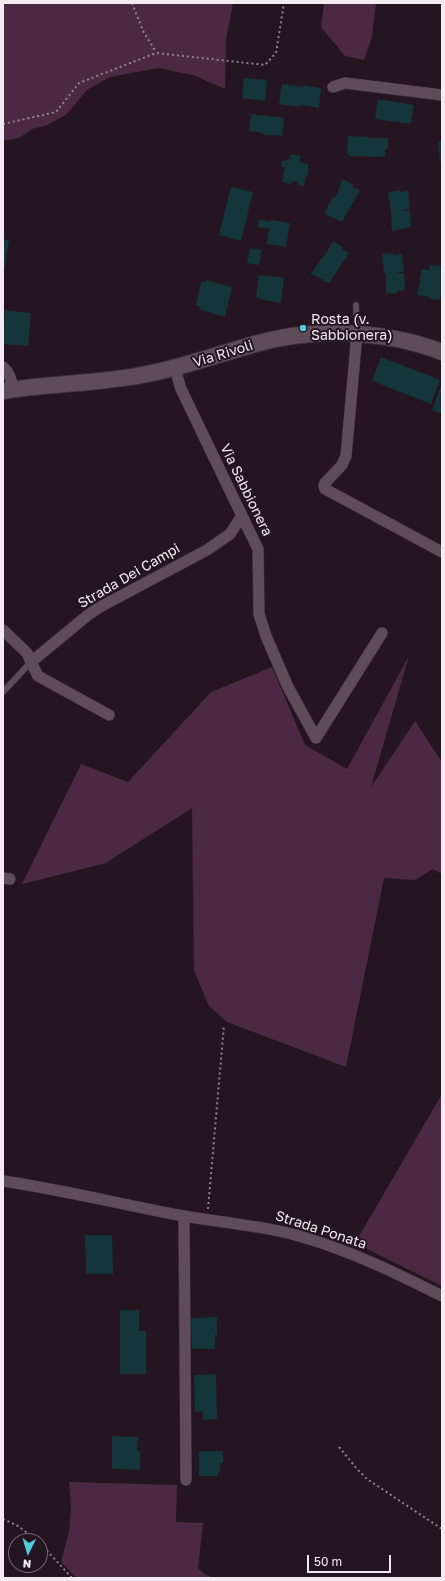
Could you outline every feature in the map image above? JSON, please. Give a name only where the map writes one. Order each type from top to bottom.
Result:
[{"type":"street","points":[[333,87],[345,84],[442,95]]},
{"type":"street","name":"Via Rivoli","points":[[8,390],[118,378],[175,369],[277,338],[319,334],[358,334],[405,342],[442,352]]},
{"type":"street","points":[[358,334],[346,456],[342,465],[325,483],[325,489],[442,552]]},
{"type":"street","points":[[3,367],[8,371],[12,382],[8,390]]},
{"type":"street","name":"Via Sabbionera","points":[[175,369],[181,389],[241,517],[258,549],[259,614],[266,636],[288,687],[316,738],[382,633]]},
{"type":"street","name":"Strada Dei Campi","points":[[31,662],[88,615],[100,607],[223,540],[230,534],[241,517]]},
{"type":"street","points":[[3,630],[27,654],[38,676],[109,715]]},
{"type":"street","name":"Strada Ponata","points":[[3,1181],[184,1216],[275,1230],[307,1238],[384,1267],[442,1296]]},
{"type":"street","points":[[184,1216],[186,1480]]},
{"type":"lane","points":[[356,305],[358,334]]},
{"type":"lane","points":[[3,692],[31,662]]},
{"type":"path","points":[[132,3],[143,31],[156,53]]},
{"type":"path","points":[[3,124],[56,112],[79,83],[156,53],[265,65],[276,53],[284,3]]},
{"type":"path","points":[[207,1219],[224,1025]]},
{"type":"path","points":[[339,1447],[367,1479],[442,1529]]},
{"type":"path","points":[[3,1519],[18,1526],[27,1533]]},
{"type":"path","points":[[48,1552],[72,1578]]},
{"type":"shaded area","points":[[3,3],[233,3],[226,39],[225,89],[193,75],[158,68],[110,77],[87,90],[66,115],[47,125],[32,129],[19,138],[3,141]]},
{"type":"shaded area","points":[[324,3],[376,3],[372,37],[364,60],[345,56],[321,27]]},
{"type":"shaded area","points":[[409,656],[371,787],[415,721],[442,762],[442,874],[433,869],[415,880],[384,878],[346,1067],[227,1022],[209,1006],[194,971],[192,808],[106,863],[22,884],[81,764],[128,782],[211,692],[272,667],[305,745],[347,769]]},
{"type":"shaded area","points":[[442,1094],[442,1286],[355,1243]]},
{"type":"shaded area","points":[[69,1482],[177,1485],[176,1522],[203,1523],[198,1568],[204,1574],[213,1578],[76,1578],[61,1562],[69,1531],[71,1508]]},
{"type":"building","points":[[244,78],[267,80],[265,101],[242,98]]},
{"type":"building","points":[[282,84],[303,87],[304,85],[321,88],[319,108],[279,104]]},
{"type":"building","points":[[378,99],[414,105],[411,124],[375,119]]},
{"type":"building","points":[[251,114],[284,118],[282,136],[249,131]]},
{"type":"building","points":[[348,136],[388,138],[388,149],[385,149],[385,157],[349,156],[349,154],[347,154]]},
{"type":"building","points":[[442,141],[442,160],[440,161],[438,142]]},
{"type":"building","points":[[291,154],[301,156],[299,162],[308,164],[308,175],[306,175],[304,186],[297,185],[298,182],[292,181],[291,184],[282,182],[285,167],[281,166],[282,161],[290,159]]},
{"type":"building","points":[[343,179],[354,185],[352,187],[360,190],[342,222],[324,214],[333,197],[335,198]]},
{"type":"building","points":[[231,187],[253,192],[241,241],[219,235]]},
{"type":"building","points":[[400,190],[400,192],[408,191],[410,209],[404,211],[410,210],[411,227],[392,231],[392,219],[388,192]]},
{"type":"building","points":[[259,219],[271,222],[271,220],[290,223],[286,247],[267,244],[269,229],[257,227]]},
{"type":"building","points":[[3,239],[9,240],[4,271],[3,270]]},
{"type":"building","points":[[333,241],[349,253],[329,283],[311,274],[323,256],[324,257]]},
{"type":"building","points":[[250,248],[262,250],[259,265],[247,263]]},
{"type":"building","points":[[393,253],[393,255],[402,254],[404,272],[398,273],[404,273],[405,290],[397,291],[397,293],[386,294],[386,273],[384,273],[382,254]]},
{"type":"building","points":[[430,265],[442,266],[442,298],[440,297],[440,300],[417,295],[422,269],[429,270]]},
{"type":"building","points":[[259,275],[284,278],[281,303],[256,298]]},
{"type":"building","points":[[206,280],[232,287],[225,317],[199,309],[200,306],[196,305],[201,282],[206,282]]},
{"type":"building","points":[[5,310],[31,313],[28,346],[3,344]]},
{"type":"building","points":[[381,357],[440,380],[431,404],[372,381]]},
{"type":"building","points":[[442,383],[442,414],[432,410]]},
{"type":"building","points":[[85,1235],[112,1235],[113,1274],[86,1274]]},
{"type":"building","points":[[120,1310],[139,1310],[139,1331],[146,1331],[146,1374],[120,1374]]},
{"type":"building","points":[[217,1317],[215,1349],[192,1349],[191,1318]]},
{"type":"building","points":[[216,1374],[217,1419],[203,1420],[203,1411],[195,1412],[194,1375]]},
{"type":"building","points":[[112,1436],[138,1437],[137,1451],[140,1451],[140,1470],[112,1469]]},
{"type":"building","points":[[199,1451],[223,1451],[223,1463],[220,1463],[220,1471],[218,1471],[218,1476],[199,1476]]},
{"type":"place","name":"Rosta (v. Sabbionera)","points":[[303,328]]}]
